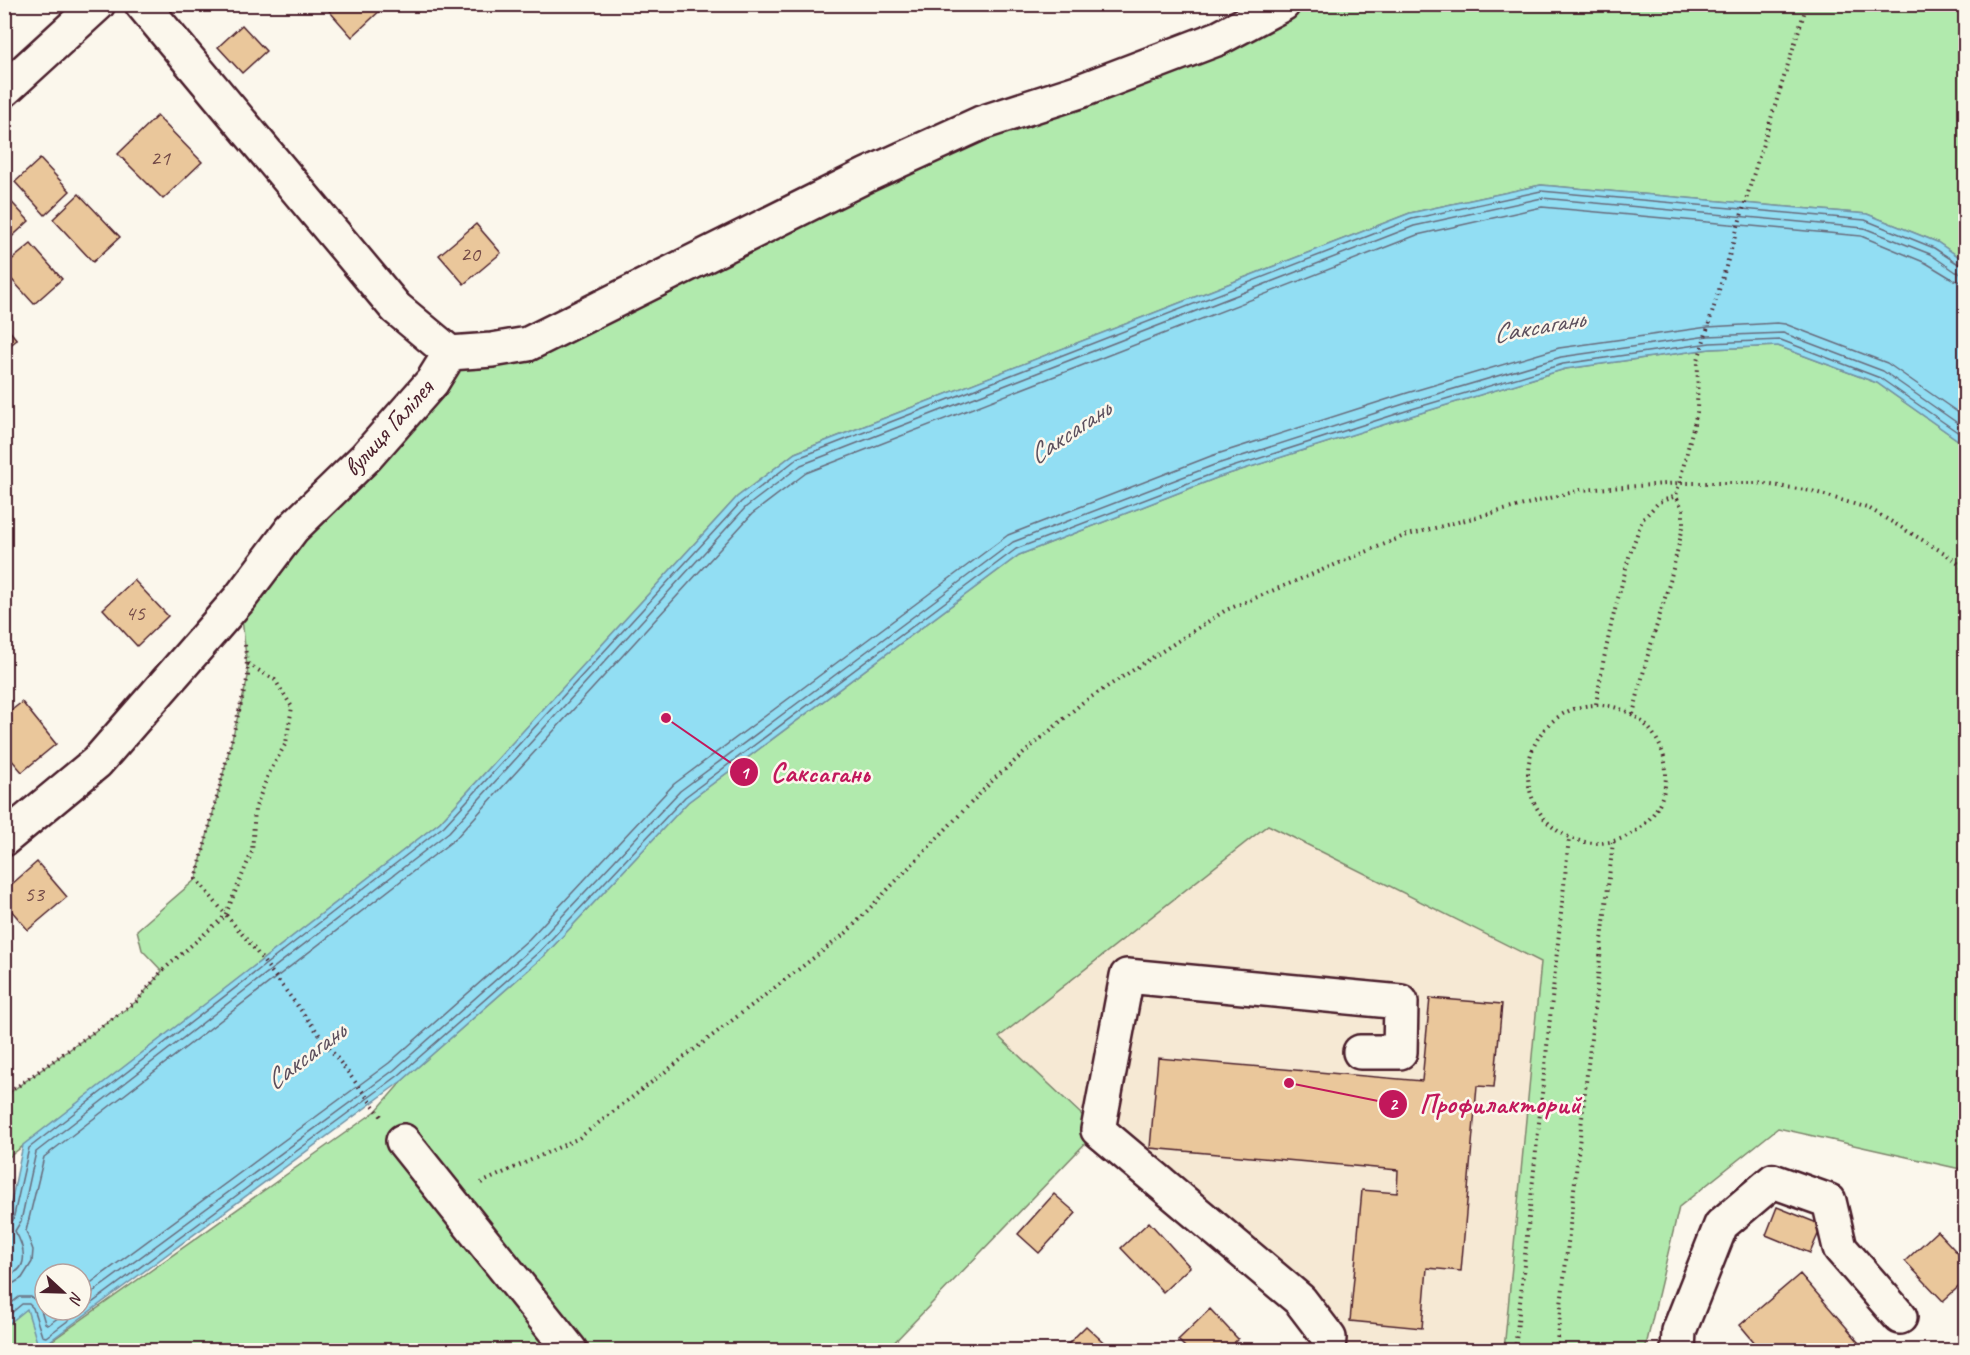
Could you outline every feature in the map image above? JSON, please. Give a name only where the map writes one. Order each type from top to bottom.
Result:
[{"type":"street","points":[[4,90],[98,4]]},
{"type":"street","name":"вулиця Галілея","points":[[4,839],[97,762],[240,598],[292,529],[366,457],[432,382],[450,353],[396,308],[142,4]]},
{"type":"street","points":[[450,353],[492,350],[528,344],[857,180],[981,123],[1080,92],[1219,38],[1283,4]]},
{"type":"street","points":[[1328,1350],[1329,1338],[1300,1300],[1098,1130],[1127,976],[1401,1002],[1400,1052],[1360,1052]]},
{"type":"street","points":[[403,1141],[570,1350]]},
{"type":"street","points":[[1678,1350],[1679,1331],[1721,1225],[1773,1181],[1829,1201],[1840,1248],[1900,1317]]},
{"type":"path","points":[[1633,714],[1683,527],[1683,510],[1676,496],[1697,412],[1698,360],[1807,4]]},
{"type":"path","points":[[447,1198],[579,1138],[846,933],[994,779],[1082,703],[1226,610],[1404,536],[1581,490],[1680,483],[1758,483],[1812,492],[1870,509],[1946,554],[1965,570]]},
{"type":"path","points":[[1596,704],[1602,663],[1612,621],[1629,556],[1642,520],[1659,502],[1676,496]]},
{"type":"path","points":[[4,1096],[137,1001],[162,971],[225,916],[252,852],[255,809],[268,775],[286,743],[292,707],[275,680],[248,664]]},
{"type":"path","points":[[248,676],[196,879],[252,946],[376,1111],[403,1141]]},
{"type":"path","points":[[1596,704],[1616,706],[1633,714],[1651,729],[1663,750],[1667,773],[1664,796],[1653,817],[1635,833],[1613,842],[1598,844],[1583,843],[1569,838],[1547,823],[1533,800],[1527,774],[1532,747],[1548,725],[1570,709],[1596,704]]},
{"type":"path","points":[[1515,1350],[1569,838]]},
{"type":"path","points":[[1556,1350],[1613,842]]},
{"type":"shaded area","points":[[1268,825],[1541,962],[1504,1350],[1328,1350],[1328,1338],[999,1037]]},
{"type":"green space","points":[[1283,5],[1965,5],[1965,261],[1937,242],[1867,214],[1541,185],[1410,213],[795,453],[737,497],[440,822],[5,1160],[5,1096],[137,1001],[162,971],[142,950],[137,930],[196,879],[248,677],[240,598],[431,382],[492,350]]},
{"type":"green space","points":[[1778,346],[1877,383],[1965,445],[1965,1170],[1778,1128],[1679,1207],[1645,1350],[1504,1350],[1541,962],[1268,825],[999,1037],[1098,1130],[887,1350],[5,1350],[4,1235],[40,1349],[78,1322],[93,1322],[93,1311],[376,1111],[403,1080],[545,955],[688,802],[1019,555],[1219,477],[1565,369],[1710,349]]},
{"type":"water","points":[[1541,185],[1867,214],[1937,242],[1965,261],[1965,445],[1877,383],[1778,346],[1710,349],[1565,369],[1219,477],[1019,555],[688,802],[545,955],[403,1080],[93,1309],[93,1262],[33,1262],[33,1322],[76,1322],[39,1349],[27,1309],[5,1327],[5,1265],[11,1256],[5,1232],[23,1145],[440,822],[737,497],[795,453],[1410,213]]},
{"type":"building","points":[[323,4],[387,4],[352,37]]},
{"type":"building","points":[[242,25],[266,51],[242,73],[218,47]]},
{"type":"building","points":[[157,116],[202,162],[163,199],[118,154]]},
{"type":"building","points":[[40,159],[70,191],[45,215],[15,182]]},
{"type":"building","points":[[4,194],[29,221],[4,244]]},
{"type":"building","points":[[79,194],[120,237],[93,262],[53,219]]},
{"type":"building","points":[[476,224],[501,253],[464,284],[439,255]]},
{"type":"building","points":[[31,244],[62,279],[34,304],[4,271],[4,266]]},
{"type":"building","points":[[4,324],[17,340],[4,350]]},
{"type":"building","points":[[134,580],[168,616],[137,646],[103,609]]},
{"type":"building","points":[[22,702],[56,744],[22,772],[4,751],[4,716]]},
{"type":"building","points":[[37,862],[67,897],[28,930],[4,902],[4,891]]},
{"type":"building","points":[[1430,998],[1502,1004],[1494,1087],[1477,1086],[1461,1271],[1427,1268],[1422,1328],[1350,1321],[1362,1190],[1397,1193],[1398,1170],[1150,1148],[1158,1058],[1422,1081]]},
{"type":"building","points":[[1054,1194],[1076,1213],[1039,1253],[1018,1234]]},
{"type":"building","points":[[1777,1207],[1822,1225],[1810,1253],[1766,1235]]},
{"type":"building","points":[[1149,1222],[1190,1267],[1163,1292],[1121,1248]]},
{"type":"building","points":[[1937,1231],[1966,1262],[1966,1280],[1943,1301],[1905,1261]]},
{"type":"building","points":[[1800,1274],[1866,1350],[1761,1350],[1740,1325]]},
{"type":"building","points":[[1210,1309],[1238,1339],[1226,1350],[1188,1350],[1178,1340]]},
{"type":"building","points":[[1086,1326],[1112,1350],[1062,1350]]},
{"type":"place","name":"Саксагань","points":[[666,718]]},
{"type":"place","name":"Профилакторий","points":[[1289,1083]]}]
